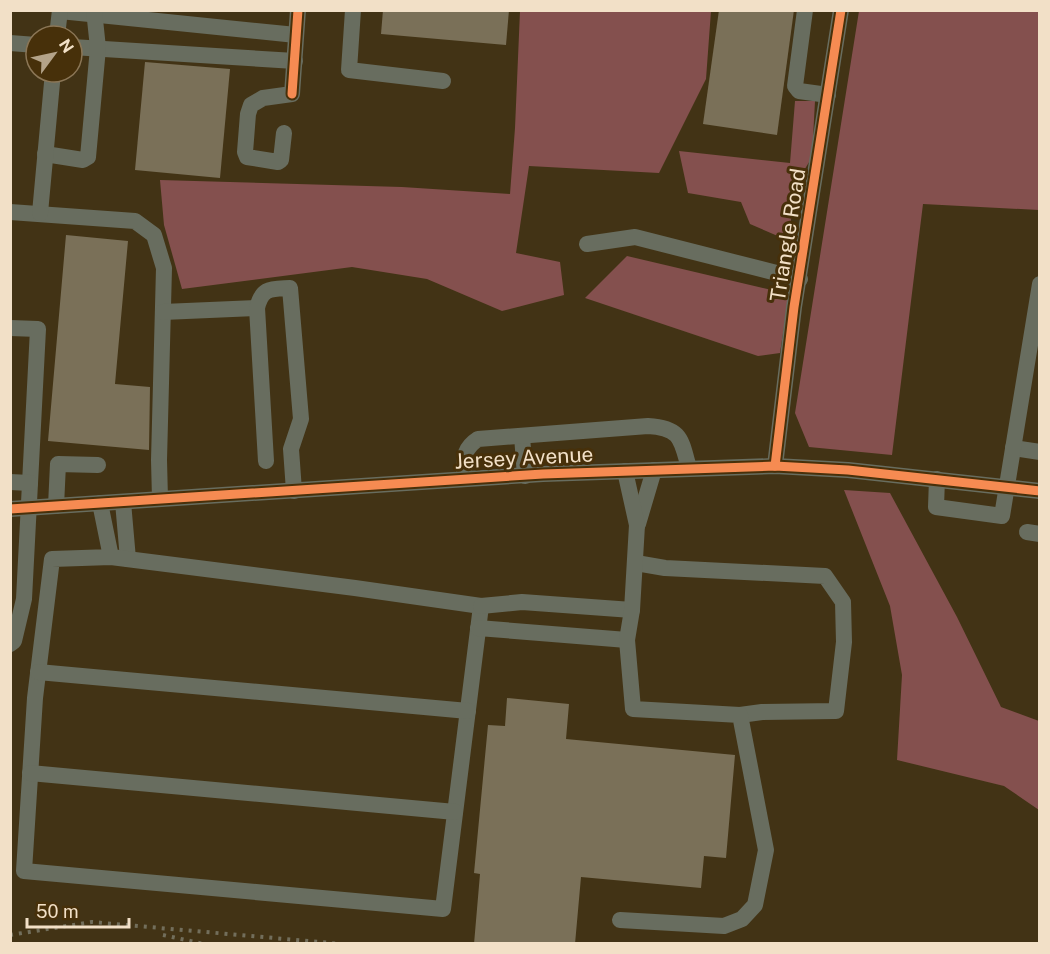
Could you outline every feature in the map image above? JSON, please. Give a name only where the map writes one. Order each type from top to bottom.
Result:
[{"type":"street","points":[[284,133],[281,160],[247,157],[245,152],[248,114],[251,105],[263,98],[292,94],[298,10]]},
{"type":"street","points":[[353,10],[349,70],[443,81]]},
{"type":"street","points":[[805,10],[795,86],[799,90],[828,95]]},
{"type":"street","name":"Triangle Road","points":[[775,466],[794,307],[841,10]]},
{"type":"street","points":[[60,11],[94,12],[296,35]]},
{"type":"street","points":[[45,154],[83,160],[88,157],[99,48],[94,12]]},
{"type":"street","points":[[84,47],[295,62]]},
{"type":"street","points":[[40,213],[52,84]]},
{"type":"street","points":[[10,212],[135,221],[154,235],[164,268],[160,500]]},
{"type":"street","points":[[586,244],[635,237],[800,279]]},
{"type":"street","points":[[937,479],[936,507],[1002,516],[1040,284]]},
{"type":"street","points":[[266,461],[257,308],[261,295],[266,291],[290,288],[302,419],[291,449],[294,491]]},
{"type":"street","points":[[163,312],[257,308]]},
{"type":"street","points":[[10,328],[38,329],[24,598],[14,641],[10,644]]},
{"type":"street","points":[[464,479],[465,453],[468,445],[478,439],[648,426],[665,427],[677,435],[689,468]]},
{"type":"street","points":[[522,436],[525,476]]},
{"type":"street","points":[[1014,448],[1040,452]]},
{"type":"street","points":[[56,506],[58,464],[98,465]]},
{"type":"street","name":"Jersey Avenue","points":[[10,509],[464,479],[775,466],[848,470],[1040,491]]},
{"type":"street","points":[[637,525],[654,470]]},
{"type":"street","points":[[625,471],[637,525],[632,610],[627,640],[633,709],[740,715],[762,712],[836,711],[844,642],[843,602],[825,576],[665,568],[636,563]]},
{"type":"street","points":[[10,482],[30,483]]},
{"type":"street","points":[[120,558],[123,502]]},
{"type":"street","points":[[100,503],[120,558]]},
{"type":"street","points":[[481,606],[443,909],[24,871],[38,672],[52,560],[120,558],[481,606],[522,602],[632,610]]},
{"type":"street","points":[[478,628],[627,640]]},
{"type":"street","points":[[38,672],[468,711]]},
{"type":"street","points":[[620,920],[724,926],[742,919],[755,905],[766,850],[740,715]]},
{"type":"street","points":[[30,772],[455,812]]},
{"type":"shaded area","points":[[520,11],[711,11],[706,79],[659,173],[529,166],[516,253],[560,262],[564,295],[502,311],[427,279],[352,267],[182,289],[164,225],[160,180],[402,187],[510,194]]},
{"type":"shaded area","points":[[859,11],[1039,11],[1039,210],[923,204],[892,455],[809,447],[795,413]]},
{"type":"shaded area","points":[[795,101],[815,101],[812,157],[799,179],[787,240],[750,224],[741,202],[688,193],[679,151],[790,163]]},
{"type":"shaded area","points":[[627,256],[789,294],[780,353],[758,356],[585,298]]},
{"type":"shaded area","points":[[844,490],[890,493],[957,617],[1001,707],[1039,721],[1039,810],[1004,786],[897,760],[902,675],[890,606]]},
{"type":"building","points":[[383,10],[509,10],[506,45],[381,34]]},
{"type":"building","points":[[719,10],[794,10],[777,135],[703,124]]},
{"type":"building","points":[[145,62],[230,69],[220,178],[135,170]]},
{"type":"building","points":[[66,235],[128,241],[115,384],[150,387],[149,450],[48,441]]},
{"type":"building","points":[[507,698],[569,704],[566,739],[735,755],[726,858],[704,856],[701,888],[581,877],[575,944],[474,944],[480,874],[474,873],[488,725],[505,726]]},
{"type":"railway","points":[[10,935],[92,922],[342,944]]},
{"type":"railway","points":[[163,935],[204,944]]},
{"type":"cycle path","points":[[292,94],[298,10]]},
{"type":"cycle path","points":[[775,466],[794,307],[841,10]]},
{"type":"cycle path","points":[[10,509],[543,474],[775,466],[848,470],[1040,491]]}]
